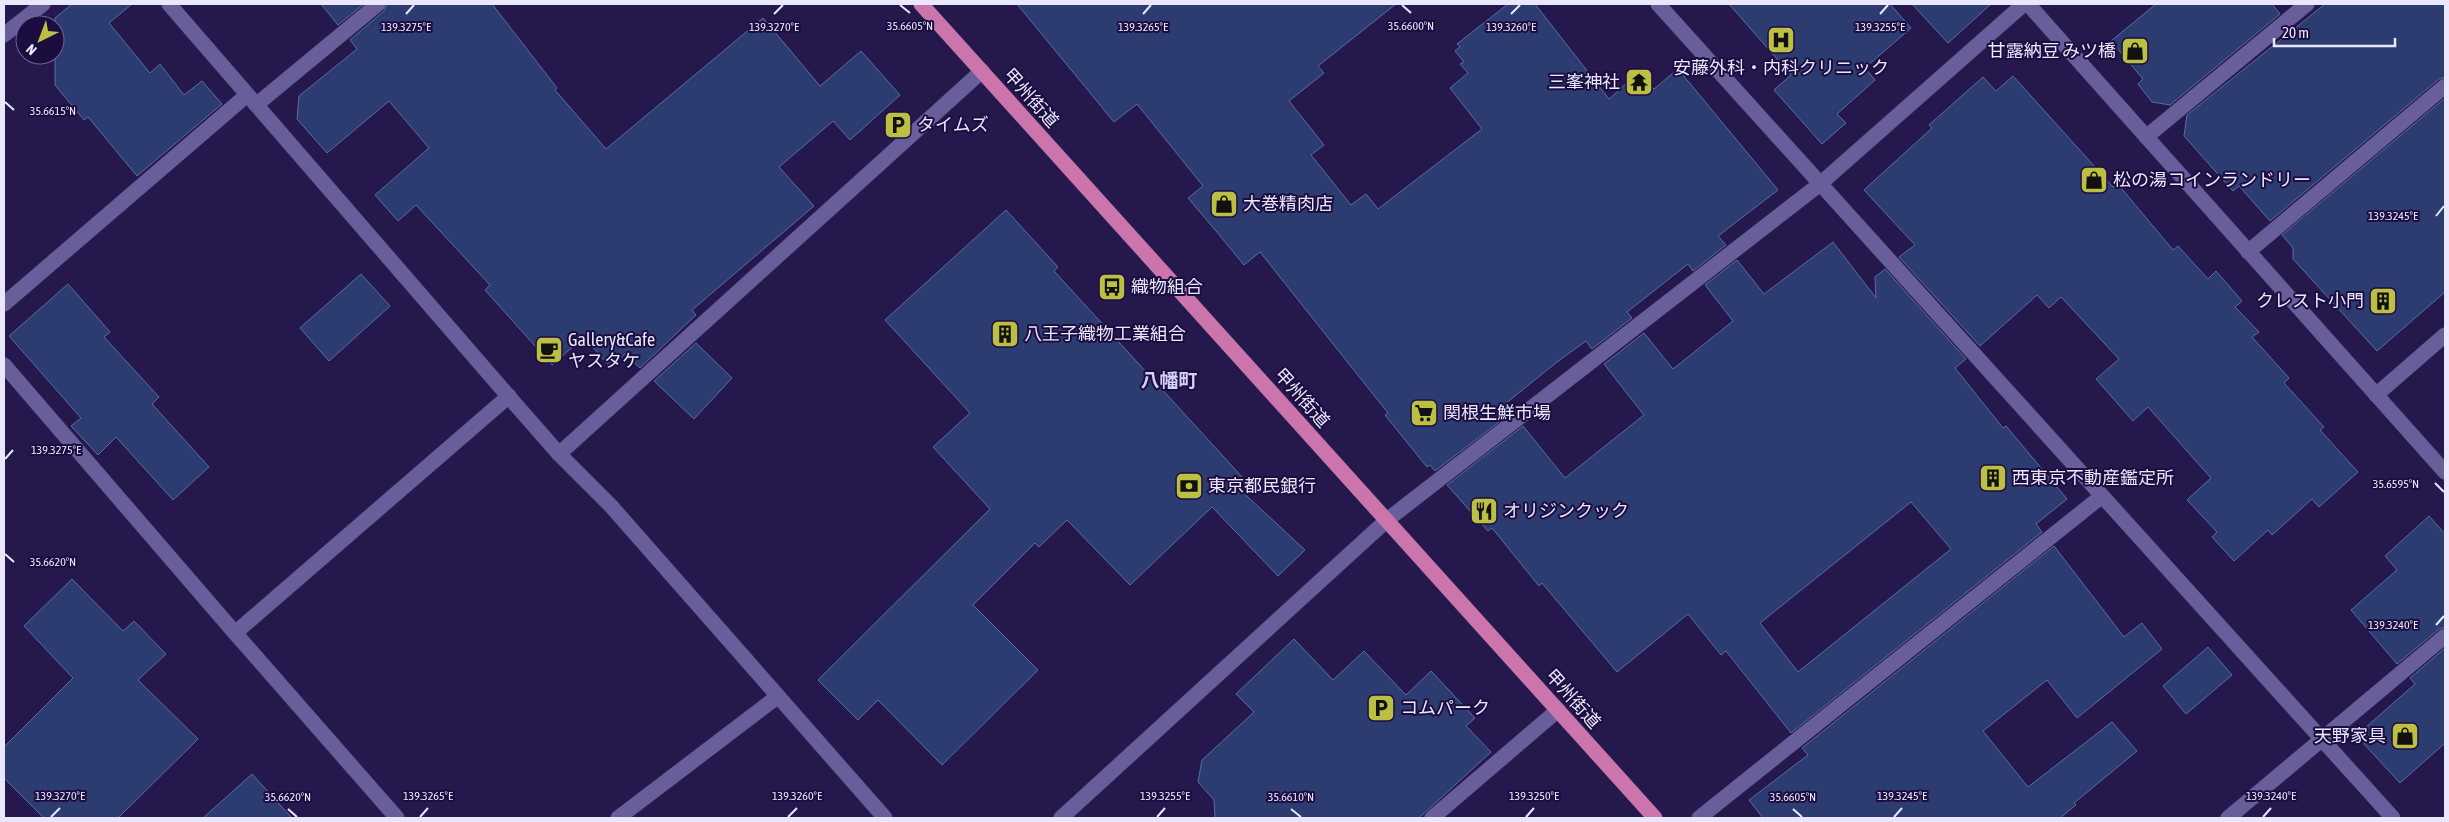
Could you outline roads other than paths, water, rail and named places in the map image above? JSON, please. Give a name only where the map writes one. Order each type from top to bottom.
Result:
[{"type":"highway","name":"甲州街道","points":[[921,4],[1655,818]]},
{"type":"street","points":[[4,35],[43,4]]},
{"type":"street","points":[[169,4],[559,454],[611,506],[885,818]]},
{"type":"street","points":[[4,304],[252,100],[378,4]]},
{"type":"street","points":[[1658,4],[2394,818]]},
{"type":"street","points":[[1061,818],[1386,520],[1820,184],[2024,4]]},
{"type":"street","points":[[2028,4],[2445,472]]},
{"type":"street","points":[[2146,137],[2307,4]]},
{"type":"street","points":[[559,454],[982,72]]},
{"type":"street","points":[[2248,252],[2445,86]]},
{"type":"street","points":[[2376,395],[2445,335]]},
{"type":"street","points":[[4,365],[397,818]]},
{"type":"street","points":[[235,633],[509,396]]},
{"type":"street","points":[[1699,818],[2102,496]]},
{"type":"street","points":[[2228,818],[2445,636]]},
{"type":"street","points":[[618,818],[777,697]]},
{"type":"street","points":[[1432,818],[1558,710]]},
{"type":"place","name":"安藤外科・内科クリニック","points":[[1781,40]]},
{"type":"place","name":"甘露納豆 みツ橋","points":[[2135,51]]},
{"type":"place","name":"三峯神社","points":[[1639,82]]},
{"type":"place","name":"タイムズ","points":[[898,125]]},
{"type":"place","name":"松の湯コインランドリー","points":[[2094,180]]},
{"type":"place","name":"大巻精肉店","points":[[1224,204]]},
{"type":"place","name":"織物組合","points":[[1112,287]]},
{"type":"place","name":"クレスト小門","points":[[2383,301]]},
{"type":"place","name":"八王子織物工業組合","points":[[1005,334]]},
{"type":"place","name":"Gallery&Cafe ヤスタケ","points":[[549,350]]},
{"type":"place","name":"関根生鮮市場","points":[[1424,413]]},
{"type":"place","name":"西東京不動産鑑定所","points":[[1993,478]]},
{"type":"place","name":"東京都民銀行","points":[[1189,486]]},
{"type":"place","name":"オリジンクック","points":[[1484,511]]},
{"type":"place","name":"コムパーク","points":[[1381,708]]},
{"type":"place","name":"天野家具","points":[[2405,736]]},
{"type":"district","name":"八幡町","points":[[1169,380]]}]
